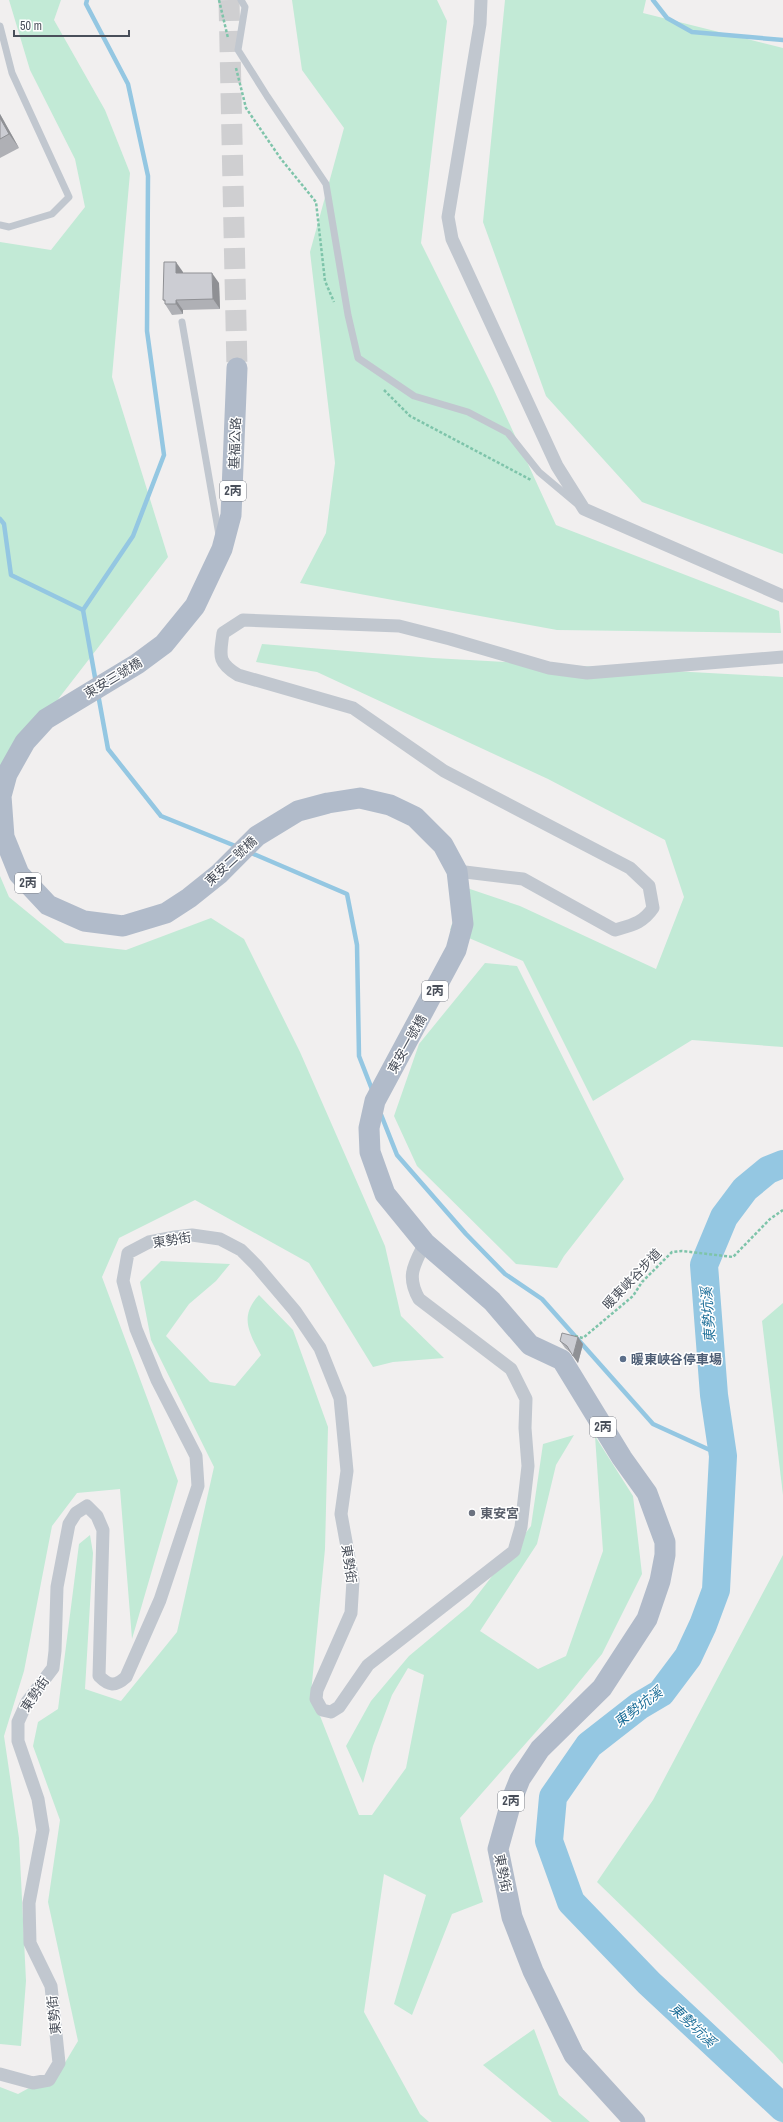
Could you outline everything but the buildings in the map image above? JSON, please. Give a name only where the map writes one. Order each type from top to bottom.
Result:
[{"type":"main road","name":"基福公路","points":[[194,606],[222,549],[231,515],[237,368]]},
{"type":"main road","name":"東安三號橋","points":[[166,913],[123,926],[84,921],[48,905],[20,874],[4,837],[1,796],[7,774],[25,742],[46,719],[137,664],[164,644],[194,606]]},
{"type":"main road","name":"東安二號橋","points":[[166,913],[189,898],[219,874],[257,836],[298,811],[328,802],[360,798],[390,805],[415,817],[443,845],[457,871]]},
{"type":"main road","name":"東安一號橋","points":[[425,1243],[386,1194],[370,1152],[370,1128],[375,1102],[456,950],[463,924],[457,871]]},
{"type":"main road","name":"東勢街","points":[[425,1243],[492,1301],[530,1344],[562,1360],[622,1458],[647,1493],[665,1542],[665,1555],[660,1581],[647,1619],[602,1688],[540,1749],[520,1779],[512,1800],[498,1849],[512,1917],[534,1971],[574,2055],[635,2122]]},
{"type":"street","points":[[481,0],[480,24],[448,217],[452,239],[557,466],[584,509],[783,596]]},
{"type":"street","points":[[457,871],[523,879],[615,930],[637,924],[647,917],[653,908],[649,886],[630,868],[444,771],[353,708],[238,675],[226,667],[220,657],[223,633],[243,620],[399,626],[450,639],[549,668],[587,673],[783,657]]},
{"type":"street","name":"東勢街","points":[[0,2074],[33,2083],[49,2080],[59,2063],[51,1986],[30,1943],[29,1903],[43,1830],[38,1799],[18,1741],[18,1722],[27,1702],[53,1668],[57,1587],[69,1524],[76,1513],[87,1506],[97,1516],[103,1530],[99,1676],[106,1684],[119,1684],[126,1677],[160,1600],[198,1486],[196,1456],[157,1380],[136,1329],[123,1281],[128,1253],[149,1242],[175,1237],[192,1235],[220,1239],[241,1250],[256,1265],[295,1311],[320,1348],[340,1398],[347,1470],[341,1514],[353,1580],[351,1613],[317,1690],[316,1698],[322,1710],[331,1712],[339,1707],[368,1665],[514,1550],[521,1527],[528,1466],[525,1428],[526,1400],[511,1369],[419,1299],[412,1286],[414,1265],[425,1243]]},
{"type":"lane","points":[[241,0],[245,7],[238,50],[326,184],[348,315],[358,358],[414,396],[468,412],[508,433],[539,472],[584,509]]},
{"type":"lane","points":[[0,26],[12,73],[69,197],[52,214],[9,227],[0,225]]},
{"type":"lane","points":[[182,322],[222,549]]},
{"type":"path","points":[[219,0],[230,44]]},
{"type":"path","points":[[235,66],[246,108],[281,159],[316,202],[324,281],[337,309]]},
{"type":"path","points":[[379,385],[410,416],[533,481]]},
{"type":"path","name":"暖東峽谷步道","points":[[572,1336],[583,1338],[615,1313],[632,1296],[642,1282],[672,1252],[682,1251],[733,1257],[770,1219],[783,1210]]},
{"type":"green space","points":[[9,0],[61,0],[54,20],[105,110],[130,173],[112,377],[168,557],[25,742],[0,782],[0,242],[51,250],[85,207],[75,159],[30,70]]},
{"type":"green space","points":[[292,0],[437,0],[447,21],[421,243],[493,388],[556,525],[779,611],[781,633],[557,630],[300,583],[326,533],[335,463],[310,252],[344,128],[302,70]]},
{"type":"green space","points":[[505,0],[646,0],[643,13],[783,48],[783,554],[642,502],[546,396],[483,222]]},
{"type":"green space","points":[[262,644],[433,658],[783,677],[783,1047],[692,1040],[593,1101],[523,961],[450,930],[464,887],[520,906],[656,969],[684,897],[665,840],[548,779],[317,672],[256,662]]},
{"type":"green space","points":[[0,876],[9,897],[65,943],[126,950],[211,918],[244,939],[300,1052],[385,1246],[401,1316],[444,1358],[393,1362],[373,1367],[309,1263],[195,1200],[119,1238],[102,1277],[178,1481],[132,1639],[120,1489],[77,1493],[52,1526],[24,1671],[4,1736],[19,1838],[26,1981],[21,2046],[0,2044]]},
{"type":"green space","points":[[485,963],[517,966],[624,1179],[564,1256],[557,1268],[516,1264],[417,1166],[394,1116],[419,1044]]},
{"type":"green space","points":[[161,1261],[230,1264],[216,1281],[189,1304],[166,1336],[210,1382],[235,1386],[261,1355],[248,1325],[249,1310],[259,1295],[293,1330],[328,1427],[325,1549],[311,1693],[359,1815],[372,1815],[406,1768],[424,1675],[408,1668],[392,1695],[373,1746],[363,1783],[346,1746],[371,1701],[409,1656],[469,1606],[531,1526],[543,1444],[574,1435],[556,1465],[537,1544],[480,1631],[538,1669],[566,1656],[603,1551],[595,1436],[633,1496],[642,1574],[602,1654],[565,1699],[460,1818],[483,1902],[452,1914],[412,2015],[394,2004],[426,1895],[384,1874],[364,2012],[420,2114],[429,2122],[0,2122],[0,2087],[18,2094],[60,2071],[78,2041],[48,1902],[60,1820],[33,1746],[38,1722],[58,1709],[79,1544],[90,1535],[93,1553],[85,1689],[121,1701],[177,1632],[214,1467],[151,1340],[140,1282]]},
{"type":"green space","points":[[783,1303],[783,1495],[762,1321]]},
{"type":"green space","points":[[783,1555],[783,2064],[597,1882],[653,1800]]},
{"type":"green space","points":[[534,2029],[559,2095],[590,2122],[552,2122],[483,2065]]},
{"type":"waterway","points":[[83,610],[133,536],[164,455],[147,331],[148,176],[128,84],[86,4],[87,0]]},
{"type":"waterway","points":[[653,0],[667,18],[692,32],[783,40]]},
{"type":"waterway","points":[[0,519],[4,524],[11,575],[83,610],[96,683]]},
{"type":"waterway","points":[[98,694],[108,749],[161,816],[238,847]]},
{"type":"waterway","points":[[249,852],[347,894],[357,945],[359,1056],[373,1092]]},
{"type":"waterway","points":[[380,1112],[397,1155],[466,1234],[505,1274],[542,1299],[653,1424],[723,1456]]},
{"type":"waterway","name":"東勢坑溪","points":[[783,1164],[768,1170],[745,1189],[724,1217],[704,1265],[714,1395],[723,1456],[716,1590],[703,1625],[688,1657],[661,1693],[639,1706],[589,1745],[553,1797],[549,1841],[571,1902],[649,1983],[783,2108]]},
{"type":"tunnel","points":[[229,0],[237,368]]},
{"type":"place","name":"暖東峽谷停車場","points":[[623,1359]]},
{"type":"place","name":"東安宮","points":[[472,1513]]}]
